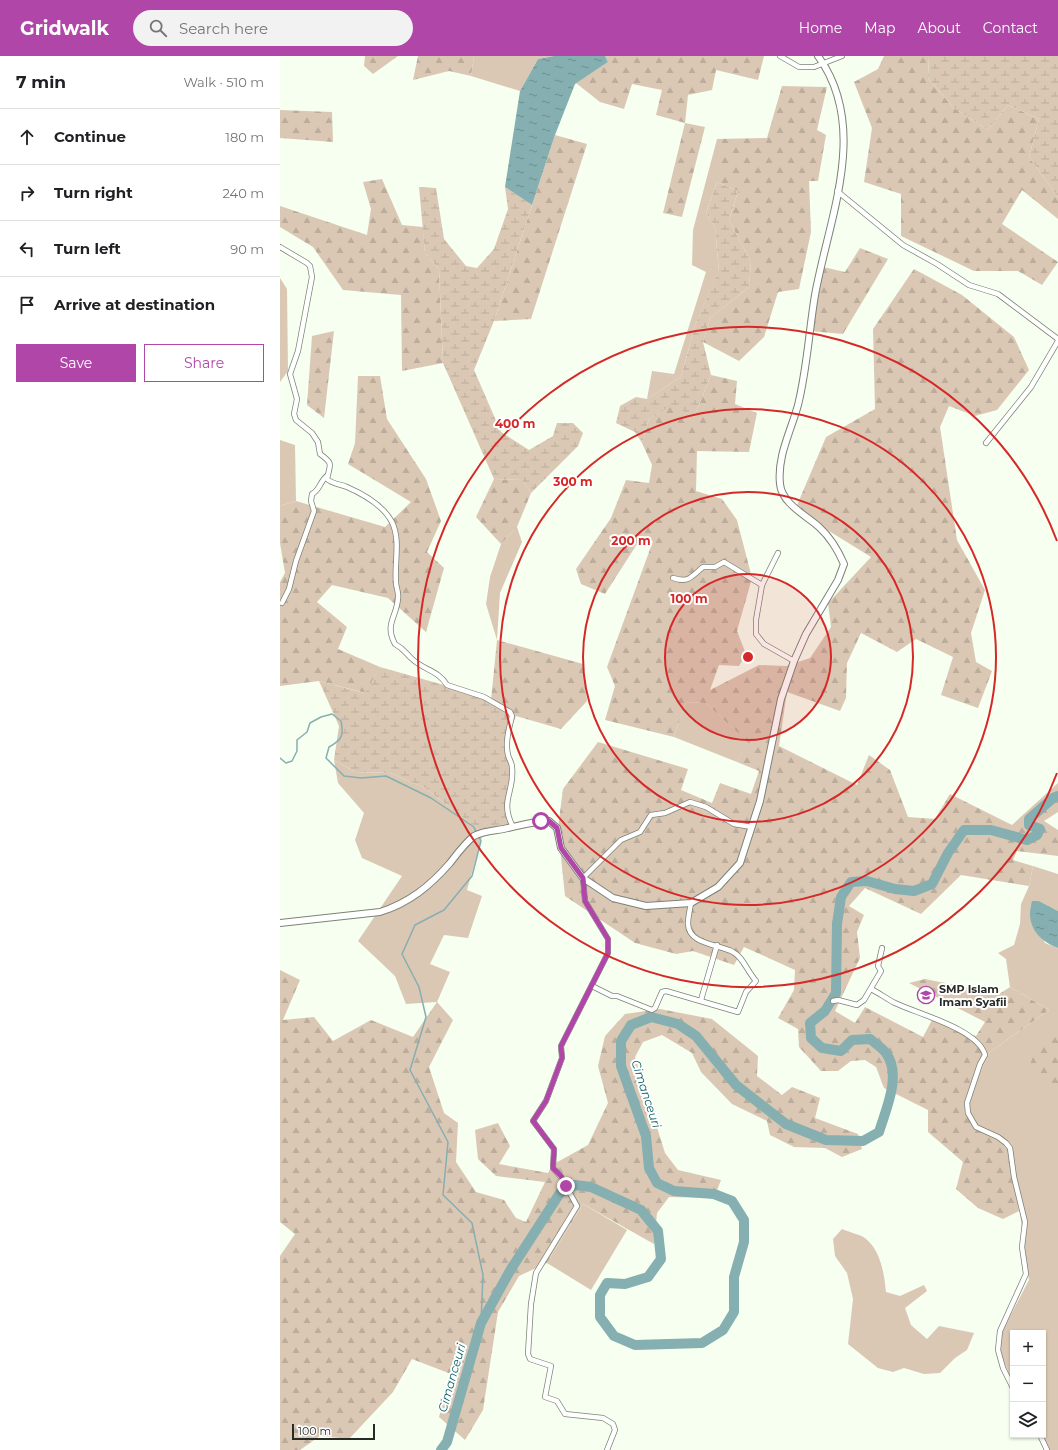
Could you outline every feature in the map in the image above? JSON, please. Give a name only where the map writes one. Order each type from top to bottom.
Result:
[{"type":"street","points":[[780,56],[799,67],[814,67],[839,59],[842,56]]},
{"type":"street","points":[[280,923],[380,912],[402,904],[430,884],[474,836],[481,832],[541,821],[549,821],[557,828],[561,848],[583,878],[613,898],[646,906],[691,902],[718,887],[740,863],[760,801],[781,699],[794,661],[806,634],[838,580],[844,564],[837,547],[819,527],[791,505],[780,486],[779,465],[798,404],[815,296],[842,167],[842,114],[836,89],[818,56]]},
{"type":"street","points":[[837,191],[903,245],[937,264],[969,285],[998,294],[1058,340],[1031,387],[986,443]]},
{"type":"street","points":[[280,247],[310,266],[312,276],[309,302],[298,351],[289,378],[297,399],[296,420],[312,433],[318,442],[320,454],[329,461],[331,465],[327,476],[322,480],[317,491],[312,494],[311,501],[314,511],[296,561],[289,590],[282,603]]},
{"type":"street","points":[[327,476],[330,481],[346,486],[380,506],[392,522],[396,539],[396,582],[398,597],[389,628],[395,644],[405,650],[412,659],[442,677],[447,685],[484,697],[510,712],[512,716],[507,743],[508,757],[512,766],[506,807],[507,815],[513,827]]},
{"type":"street","points":[[778,553],[762,584],[756,620],[756,634],[764,644],[794,661]]},
{"type":"street","points":[[673,578],[683,581],[688,580],[702,567],[715,567],[724,562],[762,584]]},
{"type":"street","points":[[607,1450],[615,1430],[614,1424],[603,1418],[564,1414],[557,1401],[545,1397],[551,1366],[528,1358],[531,1304],[536,1273],[577,1206],[561,1176],[553,1168],[554,1149],[533,1121],[546,1101],[562,1058],[561,1046],[608,953],[608,939],[585,901],[583,878],[621,840],[640,832],[651,815],[665,813],[690,802],[706,807],[734,824],[752,828]]},
{"type":"street","points":[[592,986],[612,996],[617,996],[652,1010],[655,1008],[662,992],[666,991],[738,1012],[746,992],[756,980],[748,972],[740,957],[732,951],[702,942],[692,936],[688,925],[691,902]]},
{"type":"street","points":[[701,1000],[717,946]]},
{"type":"street","points":[[833,1001],[838,1000],[857,1005],[864,1000],[881,971],[878,966],[882,948]]},
{"type":"street","points":[[871,988],[895,1003],[972,1037],[984,1050],[985,1054],[980,1064],[967,1103],[968,1113],[976,1126],[998,1137],[1010,1148],[1014,1177],[1025,1222],[1022,1247],[1026,1274],[1000,1331],[998,1350],[1003,1368],[1010,1382]]},
{"type":"street","points":[[1041,1438],[1047,1450]]},
{"type":"green space","points":[[365,56],[398,56],[373,74],[364,66]]},
{"type":"green space","points":[[418,56],[474,56],[471,76],[449,71],[413,80]]},
{"type":"green space","points":[[474,56],[554,56],[538,59],[520,91],[471,76]]},
{"type":"green space","points":[[605,56],[764,56],[758,80],[716,70],[712,90],[688,95],[685,123],[656,115],[662,90],[632,84],[624,109],[600,102],[576,83],[608,62]]},
{"type":"green space","points":[[884,56],[929,56],[928,78],[954,108],[988,130],[1008,105],[1039,119],[1029,157],[1058,197],[1058,219],[1022,190],[1002,224],[1058,262],[1042,285],[1018,271],[974,271],[901,236],[901,194],[864,182],[872,128],[854,82],[878,69]]},
{"type":"green space","points":[[929,56],[1058,56],[1058,197],[1029,157],[1039,119],[1008,105],[988,130],[954,108],[928,78]]},
{"type":"green space","points":[[782,86],[827,87],[817,130],[826,135],[818,181],[809,181],[811,232],[799,289],[778,292],[764,337],[739,361],[703,342],[710,318],[749,287],[751,262],[729,220],[738,191],[717,182],[717,139],[767,138]]},
{"type":"green space","points":[[280,110],[332,112],[333,142],[280,138]]},
{"type":"green space","points":[[685,123],[705,127],[682,217],[663,213]]},
{"type":"green space","points":[[555,135],[587,144],[531,319],[494,321]]},
{"type":"green space","points":[[717,139],[717,182],[706,213],[715,228],[719,271],[695,325],[681,377],[647,399],[652,371],[674,374],[706,272],[692,265],[693,230]]},
{"type":"green space","points":[[382,179],[402,225],[423,227],[425,253],[439,269],[443,363],[402,371],[401,295],[343,290],[313,247],[280,227],[280,206],[367,235],[371,209],[363,182]]},
{"type":"green space","points":[[717,182],[738,191],[729,220],[751,262],[749,287],[710,318],[703,342],[711,375],[694,417],[672,405],[649,419],[642,443],[635,432],[616,423],[620,406],[636,397],[647,399],[681,377],[695,325],[719,270],[715,228],[706,213]]},
{"type":"green space","points":[[419,187],[436,188],[444,239],[466,266],[477,268],[494,249],[508,209],[505,187],[532,205],[494,321],[474,370],[501,432],[529,450],[553,436],[557,423],[573,423],[583,433],[578,446],[531,493],[522,480],[494,479],[443,363],[439,269],[425,253]]},
{"type":"green space","points":[[860,248],[888,259],[843,334],[810,331],[823,267],[845,272]]},
{"type":"green space","points":[[914,269],[962,295],[1014,337],[1029,370],[997,410],[975,416],[949,406],[940,427],[957,540],[985,590],[971,633],[976,662],[992,671],[978,708],[941,695],[953,657],[916,639],[897,652],[861,633],[847,663],[846,698],[840,711],[787,692],[779,746],[857,785],[869,755],[890,770],[908,817],[935,819],[950,794],[1012,825],[1058,783],[1058,812],[1044,821],[1058,830],[1058,856],[1017,851],[1013,860],[1033,866],[1029,886],[961,875],[921,914],[865,888],[849,906],[864,915],[857,932],[860,958],[835,1011],[855,1023],[865,1007],[923,1037],[932,1020],[976,1036],[985,1022],[909,983],[925,979],[999,994],[1010,987],[1049,1010],[990,1052],[965,1104],[974,1126],[1011,1146],[1019,1211],[1003,1219],[978,1208],[956,1189],[963,1162],[928,1132],[928,1110],[884,1088],[876,1067],[865,1060],[851,1061],[838,1071],[821,1071],[799,1047],[798,1029],[778,1018],[794,990],[795,970],[744,947],[734,965],[693,951],[676,954],[635,943],[565,896],[558,828],[563,789],[598,742],[688,769],[681,790],[712,803],[720,783],[751,794],[759,771],[737,762],[748,742],[706,703],[686,702],[674,737],[605,720],[615,686],[607,667],[653,541],[639,541],[605,594],[581,584],[576,569],[611,518],[626,480],[649,483],[652,465],[642,443],[649,419],[672,404],[694,417],[711,375],[737,381],[735,404],[757,413],[749,452],[697,451],[696,491],[722,499],[737,520],[752,578],[737,631],[746,654],[739,666],[719,665],[710,690],[759,665],[786,666],[810,658],[831,627],[828,603],[871,557],[795,510],[826,437],[875,409],[873,329]]},
{"type":"green space","points":[[280,278],[287,289],[288,371],[280,382]]},
{"type":"green space","points":[[334,331],[324,418],[307,405],[312,336]]},
{"type":"green space","points":[[358,376],[380,376],[387,419],[426,479],[441,521],[427,552],[444,568],[426,632],[388,598],[332,585],[317,602],[347,627],[338,649],[380,667],[366,693],[319,681],[280,686],[280,582],[285,573],[280,543],[280,506],[296,501],[385,527],[411,502],[348,464],[355,443]]},
{"type":"green space","points":[[280,440],[295,445],[296,501],[280,506]]},
{"type":"green space","points":[[494,479],[522,480],[531,493],[517,527],[501,544],[476,517]]},
{"type":"green space","points":[[517,527],[522,542],[500,593],[497,640],[486,604],[490,577],[501,544]]},
{"type":"green space","points":[[497,640],[583,664],[587,701],[561,729],[516,716],[491,700]]},
{"type":"green space","points":[[380,667],[491,700],[516,716],[505,744],[514,770],[508,810],[515,826],[483,833],[425,788],[390,773],[355,772],[334,760],[339,726],[319,681],[365,693]]},
{"type":"green space","points":[[686,702],[706,703],[749,742],[737,762],[674,737]]},
{"type":"green space","points":[[334,760],[355,772],[390,773],[425,788],[483,833],[467,890],[482,896],[468,938],[444,935],[430,964],[450,972],[437,1002],[406,1004],[395,976],[358,941],[402,876],[362,858],[355,840],[364,813],[338,783]]},
{"type":"green space","points":[[1033,866],[1058,874],[1058,911],[1039,901],[1033,901],[1030,908],[1045,943],[1058,948],[1058,1450],[1046,1450],[1040,1438],[1046,1438],[1046,1330],[1010,1330],[1010,1376],[996,1343],[1029,1280],[1011,1146],[974,1126],[965,1104],[990,1052],[1049,1010],[1010,987],[1006,959],[998,953],[1014,945],[1020,924],[1021,904],[1029,886]]},
{"type":"green space","points":[[280,970],[300,980],[283,1020],[314,1017],[333,1041],[371,1020],[413,1037],[437,1002],[453,1020],[429,1067],[444,1113],[458,1123],[456,1162],[476,1192],[504,1200],[516,1218],[526,1222],[545,1182],[496,1176],[478,1159],[475,1130],[498,1123],[510,1146],[499,1164],[548,1173],[552,1165],[588,1145],[608,1103],[598,1066],[605,1036],[625,1014],[660,1009],[712,1019],[758,1056],[757,1076],[782,1095],[792,1087],[820,1098],[815,1118],[858,1134],[862,1149],[842,1157],[825,1148],[794,1147],[770,1135],[767,1121],[732,1104],[701,1072],[692,1053],[662,1035],[643,1042],[635,1057],[665,1153],[678,1170],[721,1180],[714,1198],[669,1197],[657,1213],[654,1244],[583,1204],[547,1263],[519,1276],[498,1312],[483,1410],[465,1440],[439,1417],[451,1374],[412,1359],[393,1392],[349,1439],[320,1436],[300,1450],[280,1450],[280,1256],[295,1234],[280,1222]]},
{"type":"green space","points":[[1058,1026],[1058,1092],[1029,1067],[1040,1039]]},
{"type":"green space","points":[[583,1204],[627,1230],[591,1290],[547,1263]]},
{"type":"green space","points":[[842,1229],[865,1238],[875,1249],[883,1270],[886,1292],[900,1296],[924,1285],[927,1291],[905,1308],[911,1325],[927,1339],[939,1326],[974,1333],[967,1350],[955,1358],[940,1373],[924,1374],[904,1368],[893,1372],[878,1368],[848,1344],[853,1299],[847,1273],[835,1256],[833,1239]]},
{"type":"water","points":[[554,56],[605,56],[608,62],[575,84],[555,135],[532,205],[505,187],[520,91],[538,59]]},
{"type":"water","points":[[1032,901],[1039,901],[1058,911],[1058,948],[1044,941],[1034,930],[1030,917]]},
{"type":"waterway","points":[[280,758],[286,763],[292,761],[297,751],[297,740],[307,732],[310,723],[321,717],[332,714],[341,721],[342,734],[337,742],[329,747],[326,758],[344,776],[361,778],[386,776],[431,798],[474,827],[476,832]]},
{"type":"waterway","name":"Cimanceuri","points":[[441,1450],[447,1442],[481,1323],[511,1269],[560,1193],[575,1185],[591,1187],[641,1210],[658,1231],[661,1259],[648,1277],[625,1284],[607,1283],[600,1295],[600,1317],[614,1336],[635,1345],[702,1343],[723,1330],[734,1312],[734,1277],[744,1242],[744,1220],[732,1201],[714,1194],[674,1191],[657,1183],[649,1168],[646,1136],[621,1066],[621,1041],[631,1025],[651,1017],[678,1024],[696,1036],[736,1085],[786,1124],[826,1140],[863,1141],[879,1132],[889,1103],[893,1082],[891,1062],[886,1053],[870,1039],[852,1040],[841,1051],[822,1048],[811,1038],[810,1023],[825,1011],[836,993],[837,924],[841,897],[851,882],[867,881],[895,889],[914,891],[932,884],[948,853],[964,830],[991,830],[1027,840],[1037,835],[1040,829],[1029,825],[1029,819],[1053,798],[1058,796]]},
{"type":"waterway","points":[[478,835],[481,841],[472,876],[444,910],[415,925],[402,954],[419,987],[426,1017],[410,1070],[448,1142],[443,1195],[472,1223],[483,1275],[481,1323]]},
{"type":"place","name":"SMP Islam Imam Syafii","points":[[926,995]]},
{"type":"route","points":[[541,821],[549,821],[557,828],[561,848],[583,878],[585,901],[608,939],[608,953],[561,1046],[562,1058],[546,1101],[533,1121],[554,1149],[553,1168],[561,1176],[566,1186]]}]
